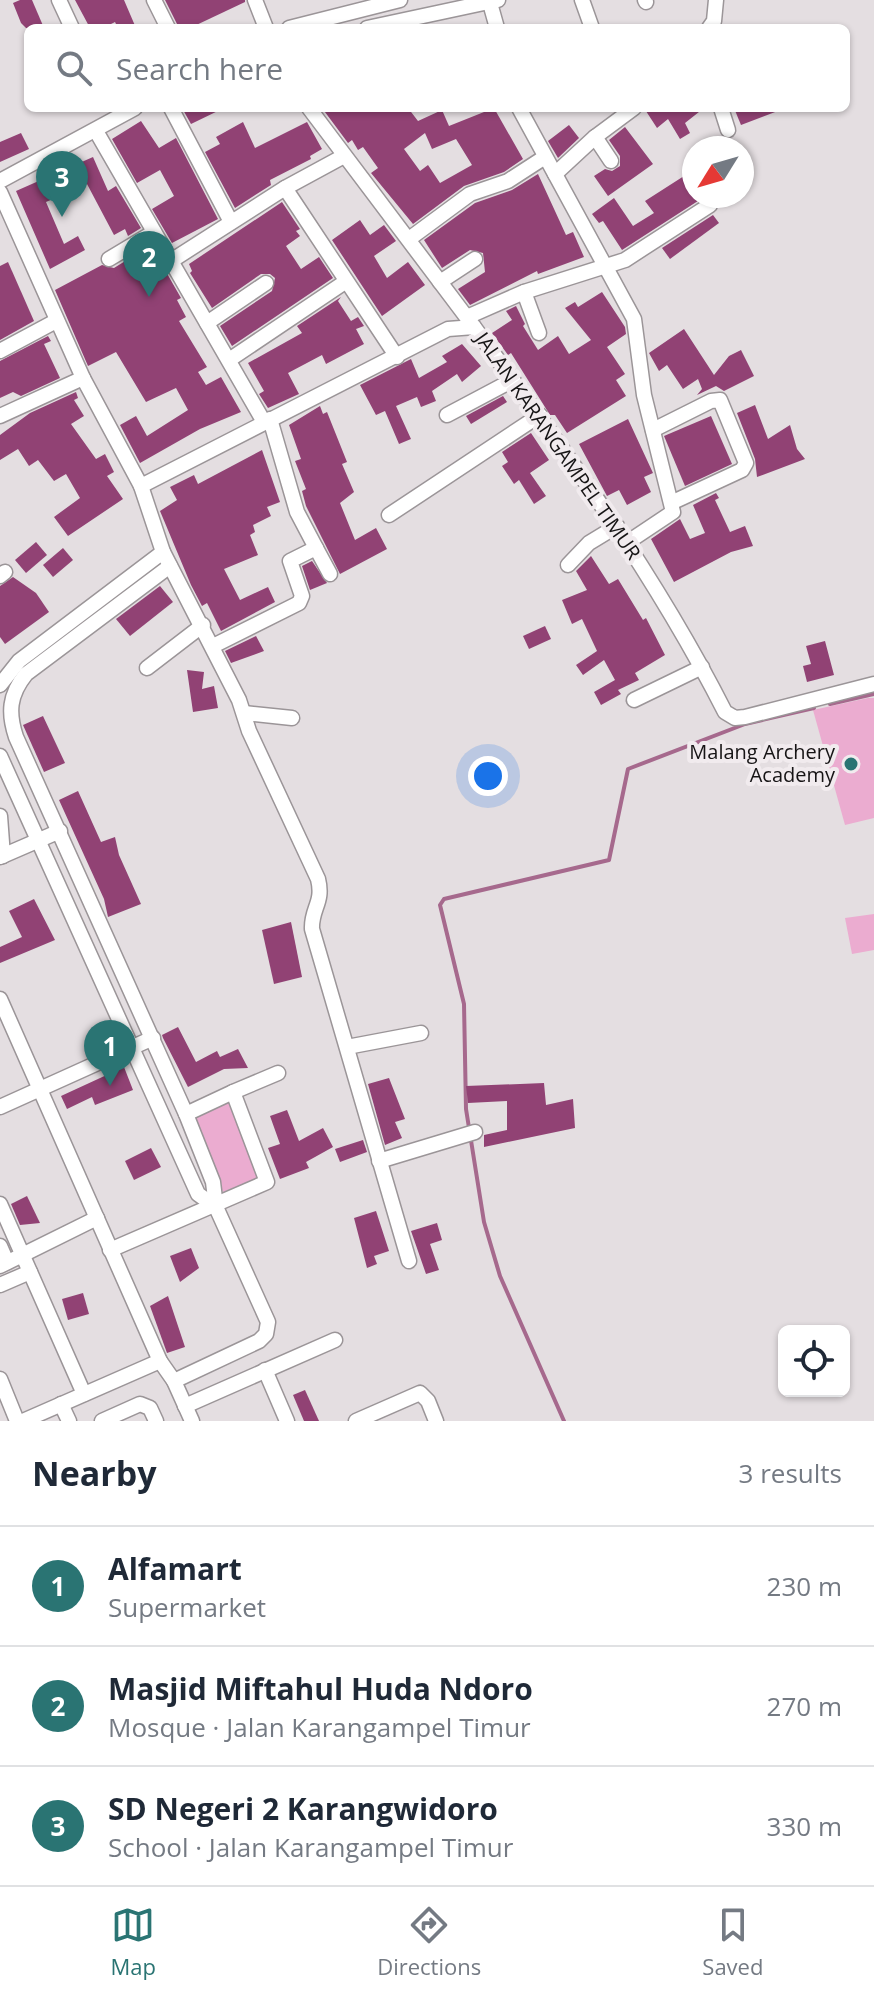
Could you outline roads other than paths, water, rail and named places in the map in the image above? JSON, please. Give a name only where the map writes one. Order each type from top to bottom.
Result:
[{"type":"street","points":[[59,0],[70,24]]},
{"type":"street","points":[[154,0],[166,24]]},
{"type":"street","points":[[255,0],[264,24]]},
{"type":"street","points":[[303,24],[376,3],[400,0]]},
{"type":"street","points":[[582,0],[591,24]]},
{"type":"street","points":[[712,24],[716,0]]},
{"type":"street","points":[[387,24],[494,2],[497,24]]},
{"type":"street","points":[[0,181],[128,112]]},
{"type":"street","points":[[173,112],[231,222]]},
{"type":"street","points":[[312,112],[470,322],[524,292],[625,260],[705,208]]},
{"type":"street","points":[[524,112],[545,157],[634,319],[653,430],[673,502],[671,515],[628,542]]},
{"type":"street","points":[[555,174],[595,137],[629,112]]},
{"type":"street","points":[[722,112],[728,130]]},
{"type":"street","points":[[96,131],[267,421],[297,512],[330,574]]},
{"type":"street","points":[[595,137],[611,161]]},
{"type":"street","points":[[171,261],[285,188],[344,156]]},
{"type":"street","points":[[409,239],[470,194],[508,181],[545,157]]},
{"type":"street","points":[[285,188],[397,357]]},
{"type":"street","points":[[0,192],[83,378],[141,486],[163,552],[213,646],[244,713],[257,750],[318,879],[322,895],[311,921],[312,929],[409,1261]]},
{"type":"street","points":[[109,259],[154,232]]},
{"type":"street","points":[[440,282],[475,259]]},
{"type":"street","points":[[229,360],[345,282]]},
{"type":"street","points":[[207,323],[266,283]]},
{"type":"street","points":[[524,292],[539,333]]},
{"type":"street","points":[[0,351],[56,321]]},
{"type":"street","name":"JALAN KARANGAMPEL TIMUR","points":[[141,486],[448,329],[470,322],[540,415],[628,542],[725,712],[735,718],[874,684]]},
{"type":"street","points":[[0,416],[83,378]]},
{"type":"street","points":[[447,415],[513,380]]},
{"type":"street","points":[[653,430],[711,401],[720,400],[727,409],[746,463],[742,470],[673,502]]},
{"type":"street","points":[[389,515],[540,415]]},
{"type":"street","points":[[568,565],[589,543],[617,526]]},
{"type":"street","points":[[213,646],[299,603],[302,596],[290,561],[316,548]]},
{"type":"street","points":[[0,685],[19,661],[163,552]]},
{"type":"street","points":[[170,566],[26,674],[4,708],[186,1114],[213,1182],[216,1207],[268,1322],[266,1334],[259,1341],[174,1381]]},
{"type":"street","points":[[147,668],[203,625]]},
{"type":"street","points":[[0,667],[19,661]]},
{"type":"street","points":[[634,700],[702,667]]},
{"type":"street","points":[[244,713],[292,718]]},
{"type":"street","points":[[0,756],[198,1194],[216,1207]]},
{"type":"street","points":[[0,816],[2,856],[60,831]]},
{"type":"street","points":[[0,999],[160,1361],[174,1381],[192,1421]]},
{"type":"street","points":[[347,1047],[421,1033]]},
{"type":"street","points":[[0,1107],[153,1038]]},
{"type":"street","points":[[186,1114],[278,1073]]},
{"type":"street","points":[[110,1250],[265,1185],[268,1178],[233,1092]]},
{"type":"street","points":[[379,1161],[469,1134]]},
{"type":"street","points":[[0,1204],[84,1394]]},
{"type":"street","points":[[0,1246],[4,1264],[97,1218]]},
{"type":"street","points":[[0,1285],[30,1272]]},
{"type":"street","points":[[185,1406],[335,1340]]},
{"type":"street","points":[[23,1421],[160,1361]]},
{"type":"street","points":[[265,1370],[287,1421]]},
{"type":"street","points":[[0,1379],[17,1421]]},
{"type":"street","points":[[356,1421],[420,1393],[428,1401],[436,1421]]},
{"type":"street","points":[[61,1404],[69,1421]]},
{"type":"street","points":[[102,1421],[140,1404],[150,1408],[156,1421]]},
{"type":"waterway","points":[[830,704],[874,694]]},
{"type":"waterway","points":[[564,1421],[500,1276],[484,1222],[466,1109],[464,1004],[440,905],[444,899],[609,860],[628,769],[745,724],[814,708]]},
{"type":"place","name":"SD Negeri 2 Karangwidoro","points":[[62,217]]},
{"type":"place","name":"Masjid Miftahul Huda Ndoro","points":[[149,297]]},
{"type":"place","name":"Malang Archery Academy","points":[[851,764]]},
{"type":"place","name":"Alfamart","points":[[110,1086]]}]
